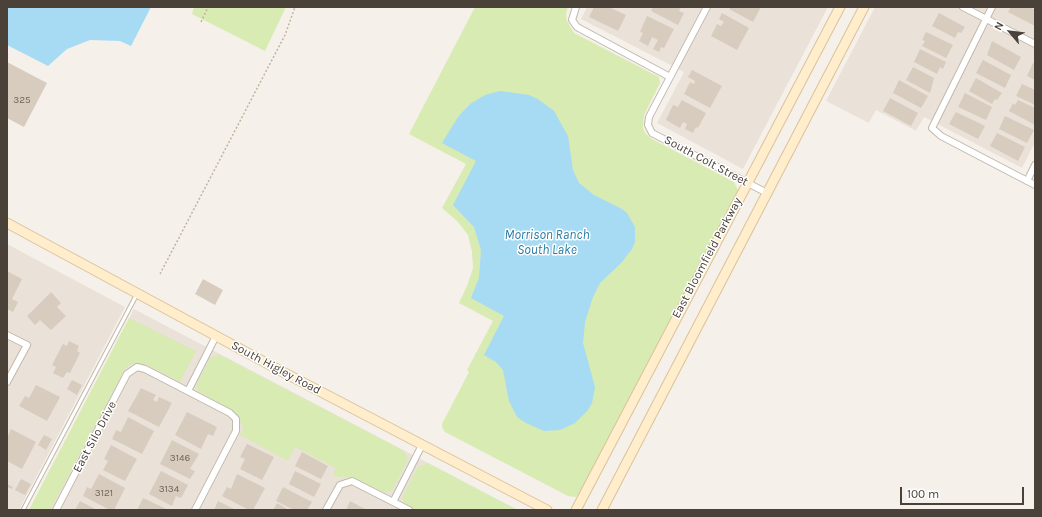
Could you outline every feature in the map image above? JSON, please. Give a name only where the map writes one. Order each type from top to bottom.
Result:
[{"type":"street","points":[[576,7],[572,20],[577,27],[670,77],[707,7]]},
{"type":"street","name":"East Bloomfield Parkway","points":[[576,510],[840,7]]},
{"type":"street","name":"East Bloomfield Parkway","points":[[602,510],[864,7]]},
{"type":"street","points":[[963,7],[1035,44]]},
{"type":"street","points":[[992,7],[932,128],[941,136],[1035,185]]},
{"type":"street","name":"South Colt Street","points":[[670,77],[649,117],[648,125],[652,133],[767,193]]},
{"type":"street","points":[[1027,181],[1035,166]]},
{"type":"street","name":"South Higley Road","points":[[7,223],[216,336],[547,510]]},
{"type":"street","points":[[7,335],[26,345],[7,382]]},
{"type":"street","points":[[194,510],[236,431],[236,419],[230,413],[188,391],[216,336]]},
{"type":"street","name":"East Silo Drive","points":[[56,510],[127,374],[137,367],[145,369],[188,391]]},
{"type":"street","points":[[393,502],[422,445]]},
{"type":"street","points":[[326,510],[340,485],[347,481],[356,482],[408,510]]},
{"type":"lane","points":[[23,510],[138,294]]},
{"type":"path","points":[[201,22],[208,7]]},
{"type":"path","points":[[160,274],[285,35],[295,7]]},
{"type":"shaded area","points":[[587,7],[828,7],[743,169],[657,123],[684,72],[581,19]]},
{"type":"shaded area","points":[[875,7],[1035,7],[1035,142],[1022,168],[924,117],[916,131],[876,110],[869,123],[826,101]]},
{"type":"shaded area","points":[[7,244],[125,307],[19,510],[7,510]]},
{"type":"shaded area","points":[[134,309],[518,510],[29,510]]},
{"type":"green space","points":[[194,7],[286,7],[265,51],[192,14]]},
{"type":"green space","points":[[475,7],[568,7],[566,14],[567,21],[574,33],[659,77],[660,83],[644,115],[643,128],[645,133],[652,139],[734,182],[738,190],[581,492],[576,497],[568,496],[445,432],[442,427],[442,424],[469,372],[467,370],[493,321],[459,303],[473,268],[472,252],[468,235],[457,221],[442,208],[466,164],[409,134]]},
{"type":"green space","points":[[129,318],[196,351],[180,382],[145,364],[135,363],[126,367],[50,510],[29,510]]},
{"type":"green space","points":[[220,355],[404,451],[408,459],[392,491],[384,492],[352,477],[339,477],[333,475],[336,468],[295,447],[288,461],[240,435],[243,427],[236,413],[198,391],[196,386],[211,357]]},
{"type":"green space","points":[[428,463],[517,510],[417,510],[405,504],[402,498],[417,468]]},
{"type":"water","points":[[7,7],[151,7],[131,46],[120,41],[90,40],[67,49],[48,66],[7,45]]},
{"type":"water","name":"Morrison Ranch South Lake","points":[[500,91],[529,95],[538,99],[554,111],[568,136],[573,170],[579,183],[594,195],[622,209],[627,213],[635,227],[635,242],[632,249],[622,262],[600,283],[593,297],[585,322],[583,343],[595,387],[592,403],[588,410],[575,423],[560,430],[544,431],[517,417],[509,401],[503,370],[496,362],[484,355],[504,316],[471,298],[479,278],[481,250],[474,227],[453,205],[476,161],[442,143],[458,117],[470,104],[485,95]]},
{"type":"building","points":[[594,7],[609,7],[626,15],[618,31],[589,17]]},
{"type":"building","points":[[653,7],[681,7],[679,11],[684,13],[678,25],[651,11]]},
{"type":"building","points":[[731,7],[761,7],[753,22],[729,9]]},
{"type":"building","points":[[1011,7],[1030,7],[1035,10],[1035,26],[1008,12]]},
{"type":"building","points":[[722,13],[749,28],[737,50],[711,36],[717,24],[721,26],[724,22],[719,19]]},
{"type":"building","points":[[939,13],[965,27],[961,33],[958,32],[955,38],[932,26]]},
{"type":"building","points":[[647,16],[674,29],[664,48],[661,47],[659,52],[653,49],[658,40],[652,37],[648,46],[639,41],[643,33],[640,32]]},
{"type":"building","points":[[926,32],[953,45],[946,58],[922,46],[925,41],[922,40]]},
{"type":"building","points":[[992,41],[1021,57],[1014,70],[987,55]]},
{"type":"building","points":[[920,49],[946,62],[943,69],[940,67],[937,74],[914,62]]},
{"type":"building","points":[[983,60],[1011,75],[1005,88],[976,73]]},
{"type":"building","points":[[7,62],[47,83],[24,127],[7,118]]},
{"type":"building","points":[[1033,63],[1035,64],[1035,80],[1027,76]]},
{"type":"building","points":[[913,67],[934,78],[930,93],[906,80]]},
{"type":"building","points":[[692,70],[722,86],[710,108],[684,94],[690,82],[694,84],[695,81],[688,77]]},
{"type":"building","points":[[976,78],[1002,93],[992,104],[969,91]]},
{"type":"building","points":[[899,80],[928,96],[921,108],[893,93]]},
{"type":"building","points":[[1022,84],[1035,90],[1035,105],[1016,96]]},
{"type":"building","points":[[965,93],[992,107],[986,120],[958,107]]},
{"type":"building","points":[[890,98],[918,113],[911,126],[883,111]]},
{"type":"building","points":[[682,100],[706,113],[698,128],[696,127],[693,133],[685,129],[687,124],[683,122],[680,128],[666,120],[673,105],[678,107]]},
{"type":"building","points":[[1018,100],[1035,108],[1035,125],[1009,111],[1013,103],[1015,105]]},
{"type":"building","points":[[956,112],[985,126],[978,139],[949,124]]},
{"type":"building","points":[[1005,116],[1034,130],[1027,143],[999,129]]},
{"type":"building","points":[[997,133],[1025,147],[1018,161],[990,146]]},
{"type":"building","points":[[7,271],[22,279],[12,299],[18,302],[13,312],[7,309]]},
{"type":"building","points":[[203,279],[223,290],[215,305],[195,294]]},
{"type":"building","points":[[51,292],[61,303],[57,307],[66,316],[51,330],[40,320],[35,325],[27,316]]},
{"type":"building","points":[[69,341],[79,346],[77,351],[80,353],[70,373],[67,372],[63,378],[53,373],[56,367],[52,365],[63,344],[67,346]]},
{"type":"building","points":[[72,380],[82,385],[77,395],[67,389]]},
{"type":"building","points":[[36,385],[60,397],[47,421],[19,406],[25,396],[29,398]]},
{"type":"building","points":[[141,388],[156,395],[153,400],[157,402],[159,397],[172,403],[159,427],[128,411]]},
{"type":"building","points":[[187,412],[217,427],[213,436],[208,434],[201,449],[175,435]]},
{"type":"building","points":[[128,417],[154,431],[142,454],[112,439],[116,430],[121,432]]},
{"type":"building","points":[[11,429],[36,442],[22,469],[7,461],[7,438]]},
{"type":"building","points":[[44,435],[52,439],[46,450],[38,445]]},
{"type":"building","points":[[172,440],[199,454],[190,469],[195,471],[190,479],[160,464]]},
{"type":"building","points":[[247,444],[274,457],[262,480],[240,469],[245,459],[240,457]]},
{"type":"building","points":[[111,445],[137,459],[125,481],[103,470],[108,461],[104,459]]},
{"type":"building","points":[[302,452],[328,466],[321,479],[295,466]]},
{"type":"building","points":[[161,471],[188,485],[181,498],[176,496],[172,506],[149,494]]},
{"type":"building","points":[[295,471],[321,484],[314,497],[289,484]]},
{"type":"building","points":[[99,474],[125,488],[114,510],[110,510],[83,496],[87,487],[91,489]]},
{"type":"building","points":[[237,474],[265,488],[253,510],[249,510],[222,496],[227,487],[231,489]]},
{"type":"building","points":[[21,479],[31,484],[25,495],[15,490]]},
{"type":"building","points":[[7,484],[13,487],[12,489],[7,487]]},
{"type":"building","points":[[283,487],[312,502],[307,510],[294,510],[276,501]]},
{"type":"building","points":[[143,498],[162,507],[168,510],[137,510]]},
{"type":"building","points":[[80,501],[97,510],[75,510]]},
{"type":"building","points":[[218,501],[236,510],[214,510]]},
{"type":"building","points":[[350,501],[367,510],[346,510]]},
{"type":"building","points":[[277,503],[289,510],[273,510]]}]
